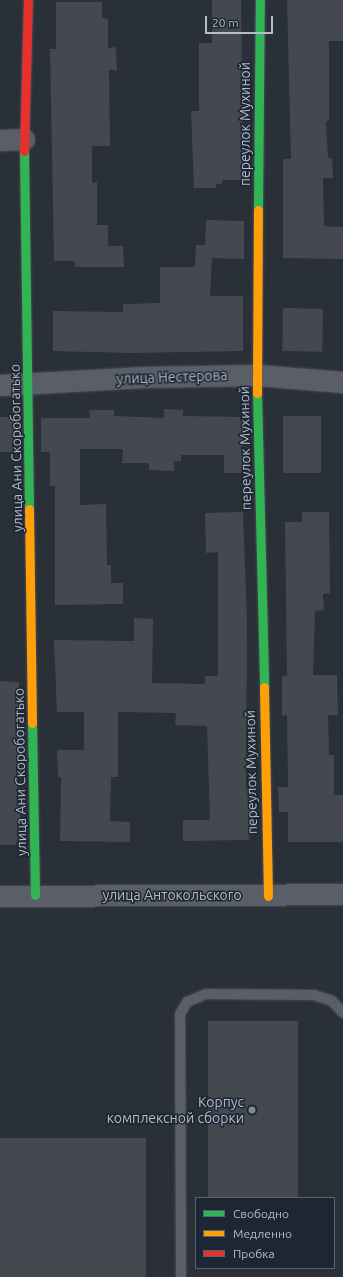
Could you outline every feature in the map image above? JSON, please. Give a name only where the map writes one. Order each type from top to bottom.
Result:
[{"type":"street","name":"улица Ани Скоробогатько","points":[[28,0],[24,139],[30,385],[35,895]]},
{"type":"street","name":"переулок Мухиной","points":[[260,0],[257,375],[268,896]]},
{"type":"street","points":[[0,140],[24,139]]},
{"type":"street","name":"улица Нестерова","points":[[0,385],[30,385],[144,377],[257,375],[343,382]]},
{"type":"street","name":"улица Антокольского","points":[[0,896],[268,896],[343,894]]},
{"type":"lane","points":[[181,1277],[180,1014],[183,1008],[187,1002],[206,994],[314,995],[332,1001],[343,1013]]},
{"type":"building","points":[[212,0],[241,0],[243,180],[222,180],[222,184],[216,184],[216,188],[194,188],[191,111],[199,111],[199,43],[212,43]]},
{"type":"building","points":[[287,0],[343,0],[343,41],[329,41],[329,121],[326,121],[328,158],[332,158],[333,178],[323,178],[324,226],[343,227],[343,259],[283,258],[283,159],[291,159]]},
{"type":"building","points":[[56,2],[102,2],[102,18],[108,19],[108,48],[116,47],[117,70],[109,70],[110,146],[92,146],[92,183],[97,182],[97,225],[108,225],[108,246],[123,246],[124,267],[75,267],[75,261],[54,261],[50,49],[56,49]]},
{"type":"building","points":[[206,220],[244,221],[244,259],[212,258],[210,296],[243,296],[243,351],[130,353],[53,351],[53,311],[123,312],[123,304],[160,303],[160,267],[195,267],[196,245],[205,245]]},
{"type":"building","points":[[283,308],[323,309],[322,352],[282,351]]},
{"type":"building","points":[[164,409],[183,410],[183,416],[244,417],[243,473],[224,473],[224,455],[181,455],[181,461],[174,461],[174,471],[149,470],[149,463],[122,463],[123,449],[80,449],[80,505],[106,504],[107,565],[111,565],[111,583],[123,583],[123,604],[55,605],[55,486],[50,486],[50,452],[41,452],[41,418],[90,418],[89,410],[114,410],[114,416],[164,418]]},
{"type":"building","points":[[283,416],[321,416],[321,473],[283,473]]},
{"type":"building","points":[[0,417],[16,417],[16,452],[0,452]]},
{"type":"building","points":[[243,512],[247,622],[246,788],[253,788],[254,813],[249,813],[249,840],[183,841],[183,820],[210,820],[207,726],[175,725],[176,713],[118,712],[118,777],[111,777],[110,821],[130,822],[130,842],[60,841],[61,777],[58,777],[57,750],[84,750],[84,712],[57,712],[54,640],[134,641],[134,618],[153,619],[152,683],[205,684],[205,676],[218,676],[218,552],[206,553],[205,513]]},
{"type":"building","points":[[302,512],[329,512],[330,593],[323,594],[324,610],[315,611],[313,675],[337,675],[338,715],[328,715],[329,755],[334,755],[334,795],[343,795],[343,842],[288,842],[288,812],[279,812],[278,787],[288,787],[287,715],[282,716],[282,676],[287,676],[285,522],[302,522]]},
{"type":"building","points":[[0,681],[19,682],[17,806],[20,806],[20,842],[16,842],[16,845],[0,845]]},
{"type":"building","name":"Корпус комплексной сборки","points":[[208,1021],[298,1021],[298,1197],[208,1197]]},
{"type":"building","points":[[0,1138],[146,1138],[146,1277],[0,1277]]},
{"type":"traffic: fast","points":[[258,210],[260,0]]},
{"type":"traffic: fast","points":[[24,151],[29,509]]},
{"type":"traffic: fast","points":[[257,393],[264,687]]},
{"type":"traffic: fast","points":[[32,723],[35,895]]},
{"type":"traffic: slow","points":[[257,393],[258,210]]},
{"type":"traffic: slow","points":[[29,509],[32,723]]},
{"type":"traffic: slow","points":[[264,687],[268,896]]},
{"type":"traffic: jam","points":[[24,151],[28,0]]},
{"type":"place","name":"Корпус комплексной сборки","points":[[252,1110]]}]
